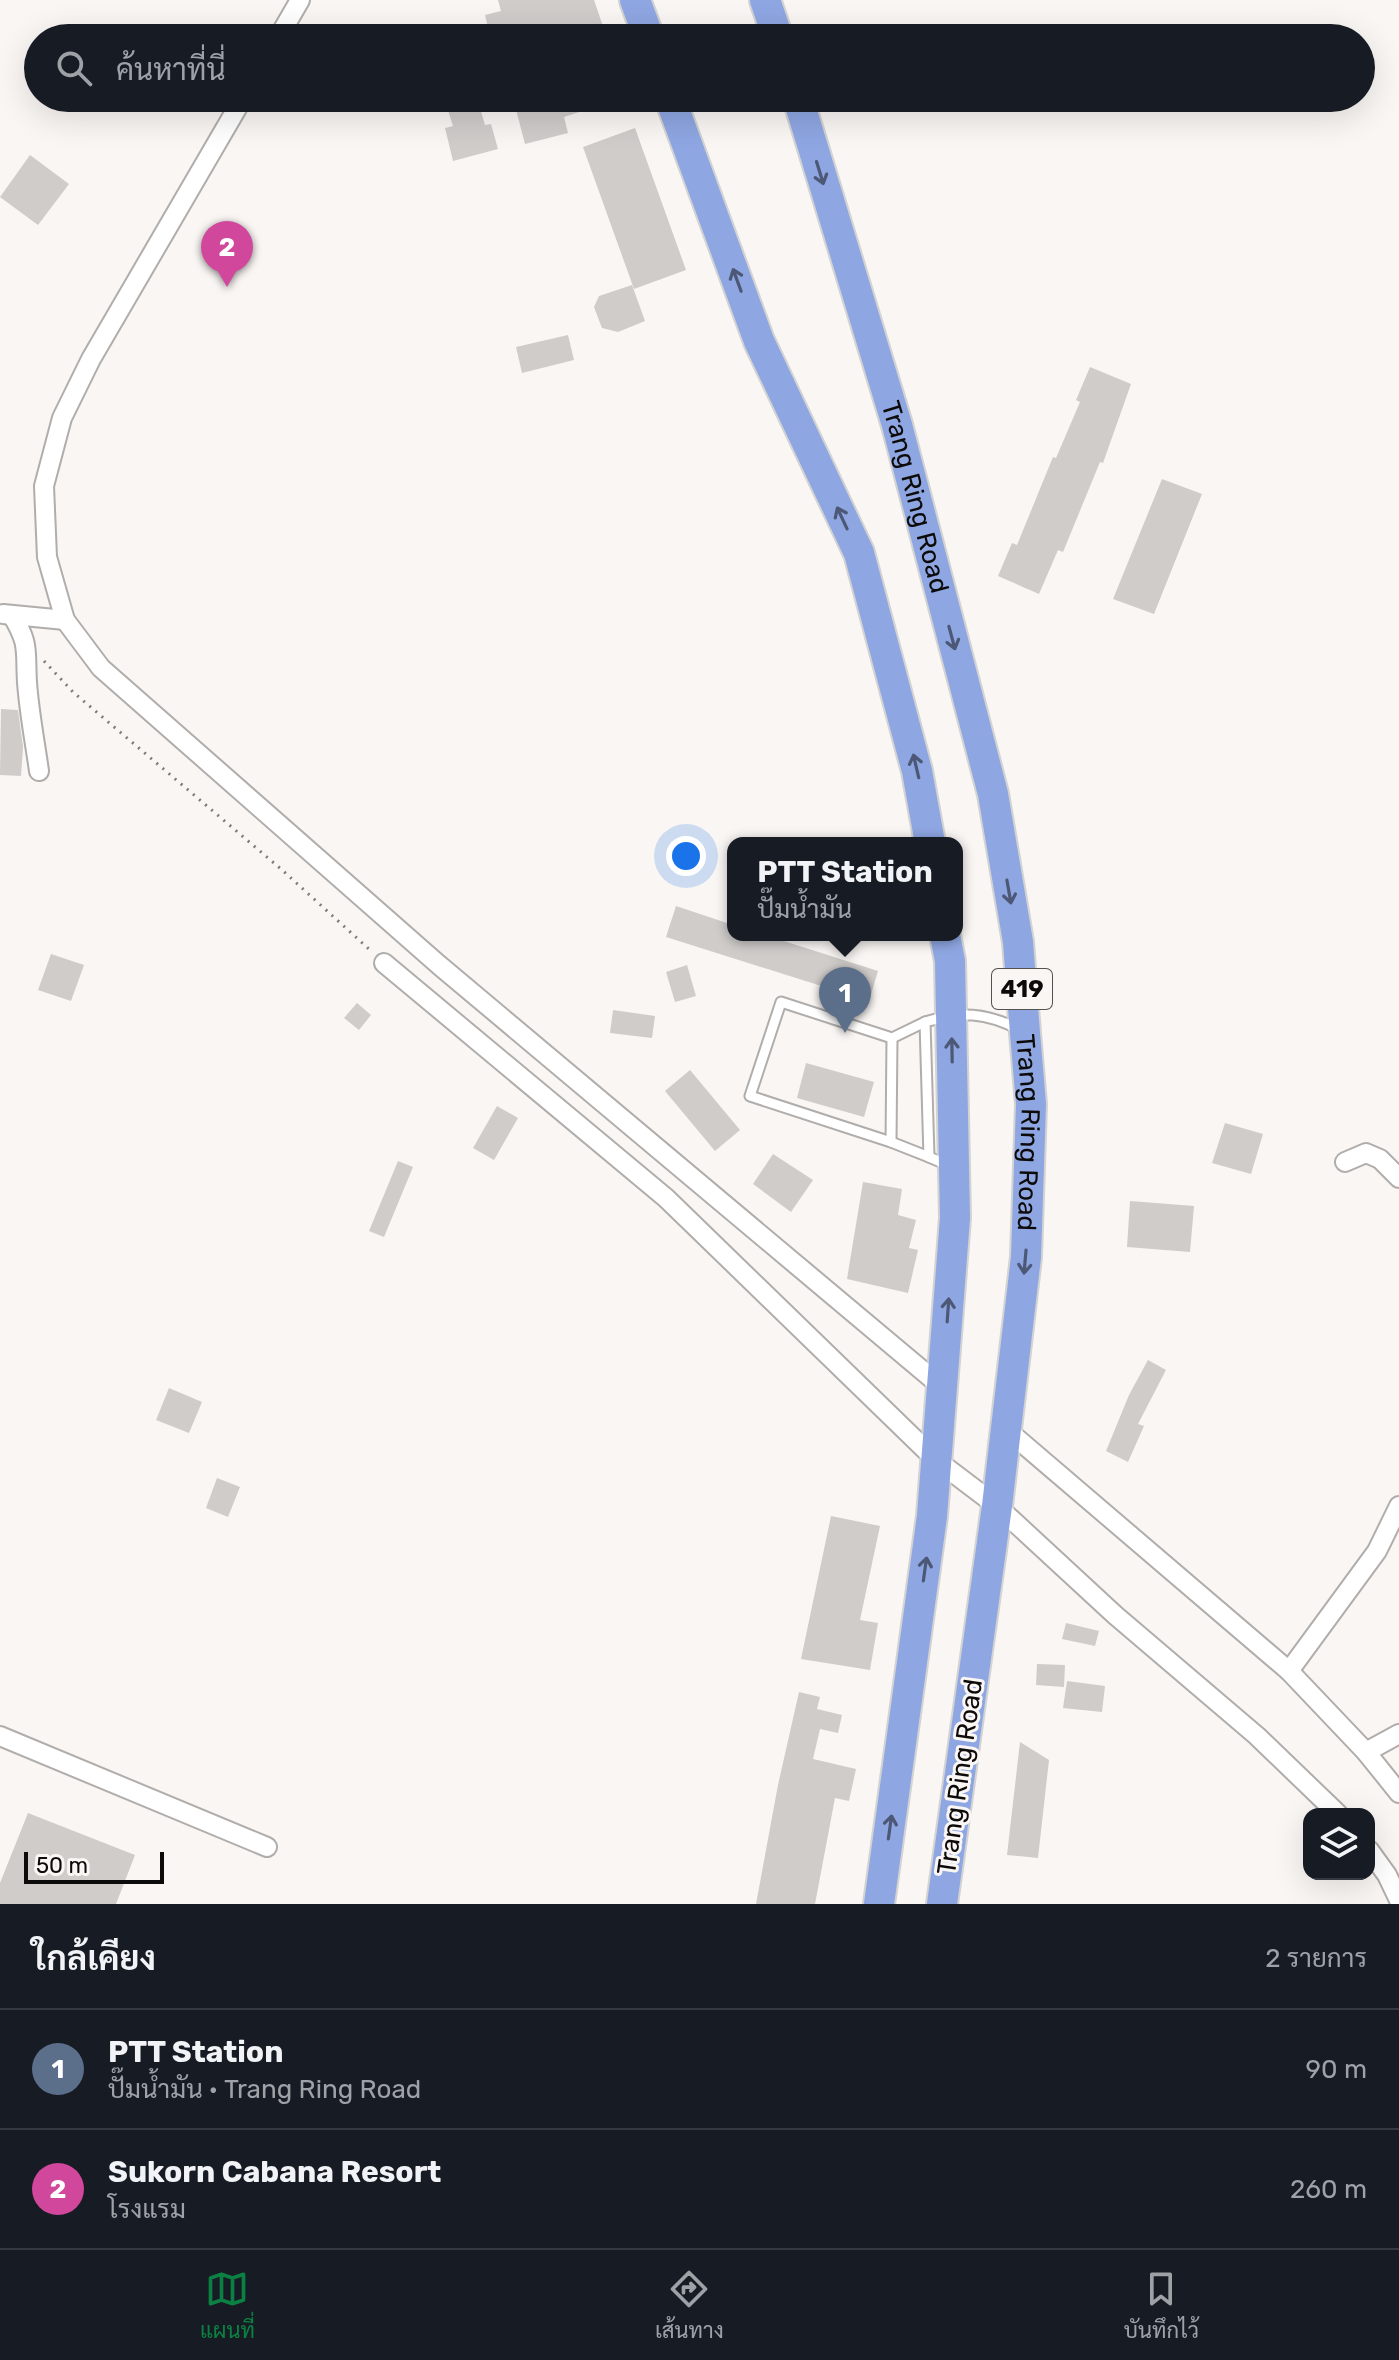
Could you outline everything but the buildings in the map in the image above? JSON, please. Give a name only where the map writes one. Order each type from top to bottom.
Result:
[{"type":"highway","points":[[635,0],[644,24]]},
{"type":"highway","points":[[765,0],[773,24]]},
{"type":"highway","points":[[675,112],[759,341],[859,553],[917,771],[929,837]]},
{"type":"highway","name":"Trang Ring Road","points":[[802,112],[897,425],[993,794],[1018,942],[1031,1104],[1026,1257],[1007,1430],[942,1904]]},
{"type":"highway","points":[[879,1904],[932,1516],[955,1218],[941,1162],[938,1018],[950,961],[946,941]]},
{"type":"street","points":[[286,24],[300,0]]},
{"type":"street","points":[[235,112],[91,359],[62,418],[44,486],[47,557],[65,620],[101,668],[427,954],[942,1387]]},
{"type":"street","points":[[6,614],[65,620]]},
{"type":"street","points":[[6,614],[25,636],[27,681],[39,771]]},
{"type":"street","points":[[384,963],[666,1198],[935,1459],[997,1506],[1115,1615],[1257,1736],[1332,1808]]},
{"type":"street","points":[[1345,1162],[1366,1153],[1380,1159],[1399,1178]]},
{"type":"street","points":[[1007,1430],[1289,1671],[1366,1752],[1399,1793]]},
{"type":"street","points":[[1289,1671],[1377,1551],[1399,1506]]},
{"type":"street","points":[[1366,1752],[1399,1734]]},
{"type":"street","points":[[0,1736],[267,1847]]},
{"type":"street","points":[[1375,1858],[1399,1900]]},
{"type":"lane","points":[[941,1162],[891,1142],[750,1096],[781,1002],[892,1038],[938,1018],[990,1018],[1025,1033]]},
{"type":"lane","points":[[891,1142],[892,1038]]},
{"type":"path","points":[[25,636],[73,692],[281,869],[384,963]]},
{"type":"place","name":"Sukorn Cabana Resort","points":[[227,287]]},
{"type":"place","name":"PTT Station","points":[[845,1033]]}]
